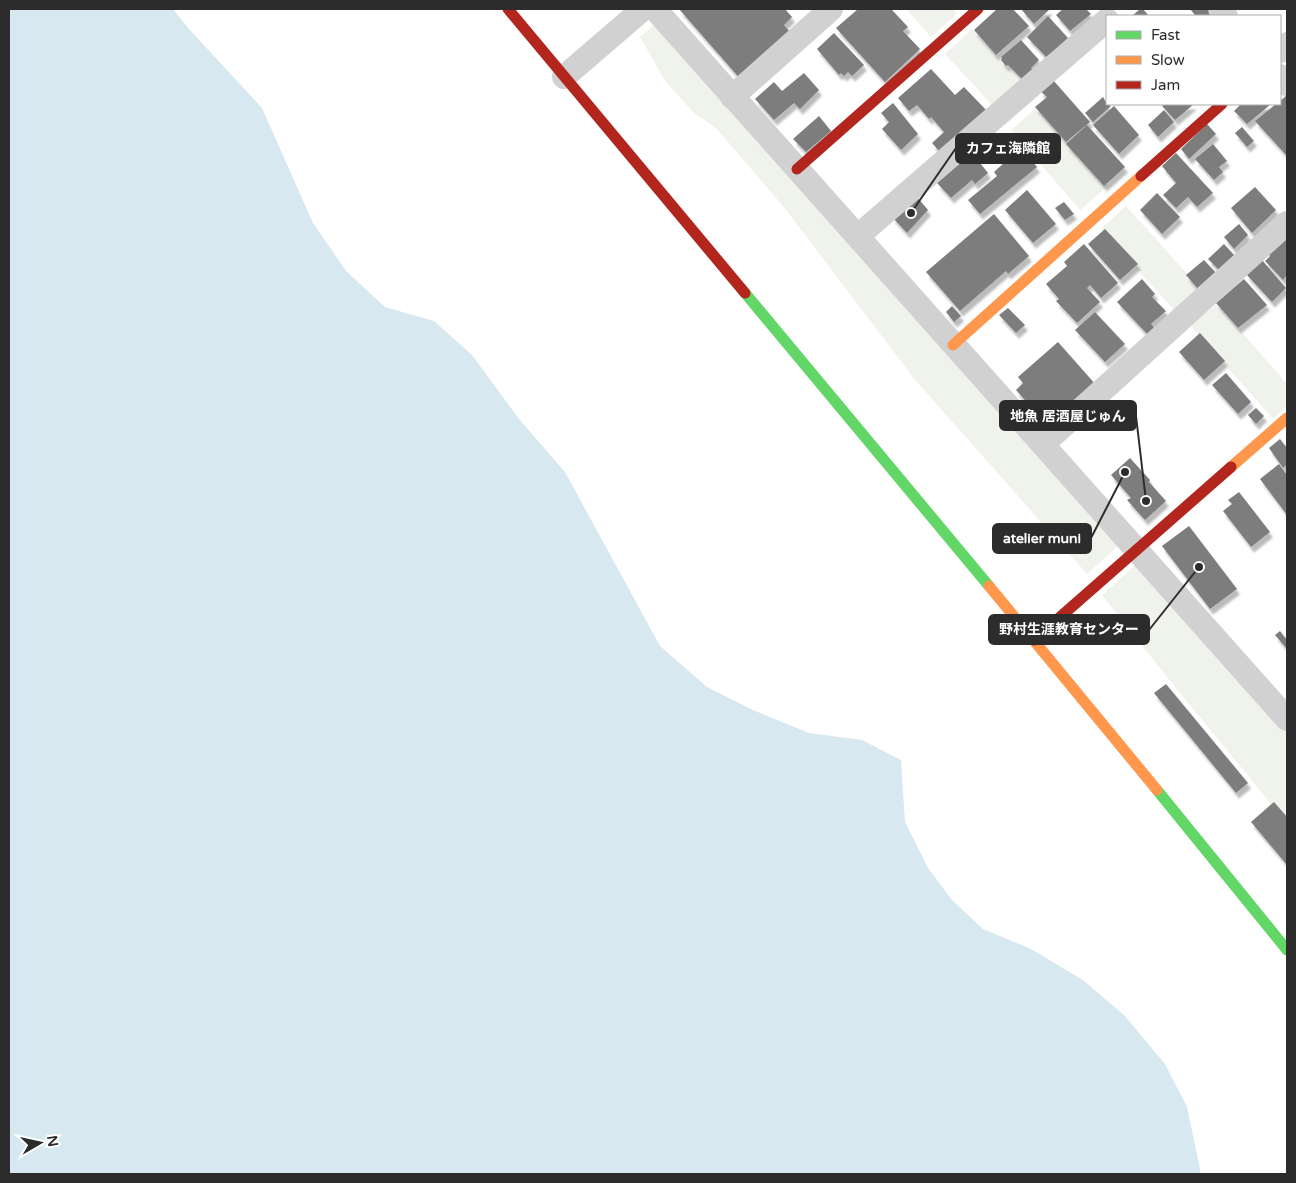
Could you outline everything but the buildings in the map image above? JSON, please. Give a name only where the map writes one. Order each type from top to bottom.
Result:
[{"type":"street","points":[[508,9],[1034,640],[1287,950]]},
{"type":"street","points":[[564,77],[643,9]]},
{"type":"street","points":[[655,9],[1138,550],[1283,705]]},
{"type":"street","points":[[732,97],[831,9]]},
{"type":"street","points":[[797,169],[978,9]]},
{"type":"street","points":[[858,236],[1106,21]]},
{"type":"street","points":[[953,344],[1221,105]]},
{"type":"street","points":[[1043,444],[1287,223]]},
{"type":"street","points":[[1034,640],[1287,418]]},
{"type":"shaded area","points":[[9,9],[173,9],[262,108],[313,223],[346,271],[385,307],[434,321],[472,355],[519,419],[565,472],[660,646],[707,687],[753,710],[809,733],[862,740],[901,760],[905,822],[928,868],[952,900],[983,929],[1031,949],[1083,980],[1125,1016],[1165,1064],[1187,1107],[1200,1174],[9,1174]]},
{"type":"shaded area","points":[[906,9],[953,9],[957,14],[931,37]]},
{"type":"shaded area","points":[[656,23],[1119,545],[1087,574],[916,381],[783,206],[716,128],[694,113],[665,81],[640,37]]},
{"type":"shaded area","points":[[972,29],[1021,83],[994,107],[945,54]]},
{"type":"shaded area","points":[[1040,105],[1108,186],[1080,210],[1011,130]]},
{"type":"shaded area","points":[[1126,206],[1199,287],[1174,310],[1101,229]]},
{"type":"shaded area","points":[[1217,304],[1287,384],[1287,406],[1273,419],[1191,326]]},
{"type":"shaded area","points":[[1137,564],[1287,733],[1287,823],[1102,595]]},
{"type":"traffic: fast","points":[[745,293],[989,586]]},
{"type":"traffic: fast","points":[[1157,790],[1287,950]]},
{"type":"traffic: slow","points":[[953,345],[1141,176]]},
{"type":"traffic: slow","points":[[1231,467],[1287,418]]},
{"type":"traffic: slow","points":[[989,586],[1157,790]]},
{"type":"traffic: jam","points":[[508,9],[745,293]]},
{"type":"traffic: jam","points":[[797,169],[978,9]]},
{"type":"traffic: jam","points":[[1141,176],[1221,105]]},
{"type":"traffic: jam","points":[[1034,640],[1231,467]]},
{"type":"place","name":"カフェ海隣館","points":[[911,213]]},
{"type":"place","name":"atelier muni","points":[[1125,472]]},
{"type":"place","name":"地魚 居酒屋じゅん","points":[[1146,501]]},
{"type":"place","name":"野村生涯教育センター","points":[[1199,567]]}]
